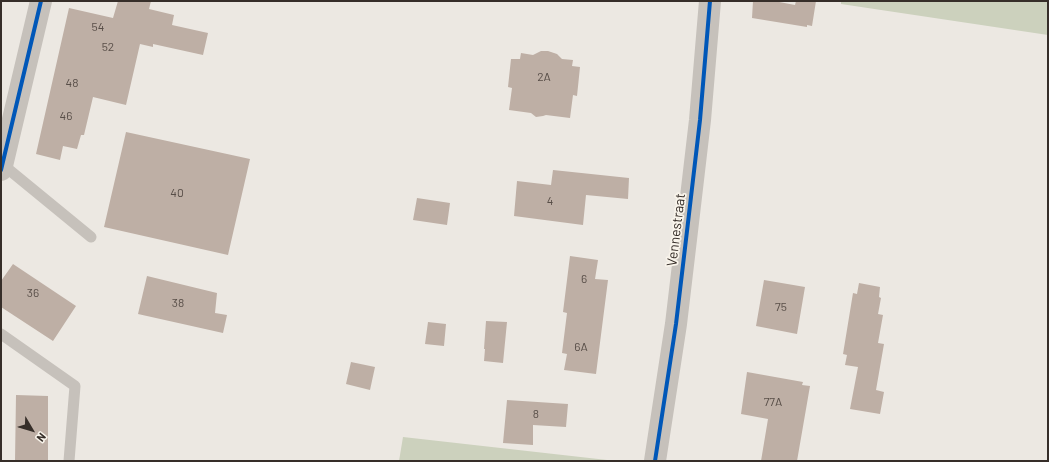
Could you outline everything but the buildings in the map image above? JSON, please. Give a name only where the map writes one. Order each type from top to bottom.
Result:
[{"type":"street","points":[[2,167],[42,1]]},
{"type":"street","name":"Vennestraat","points":[[655,461],[676,324],[688,232],[700,120],[710,1]]},
{"type":"lane","points":[[2,167],[91,238]]},
{"type":"lane","points":[[1,334],[75,386],[69,461]]},
{"type":"green space","points":[[841,1],[1048,1],[1048,35],[841,4]]},
{"type":"green space","points":[[403,437],[616,461],[399,461]]},
{"type":"cycle path","points":[[1,170],[41,1]]},
{"type":"cycle path","points":[[655,461],[676,324],[700,120],[710,1]]}]
